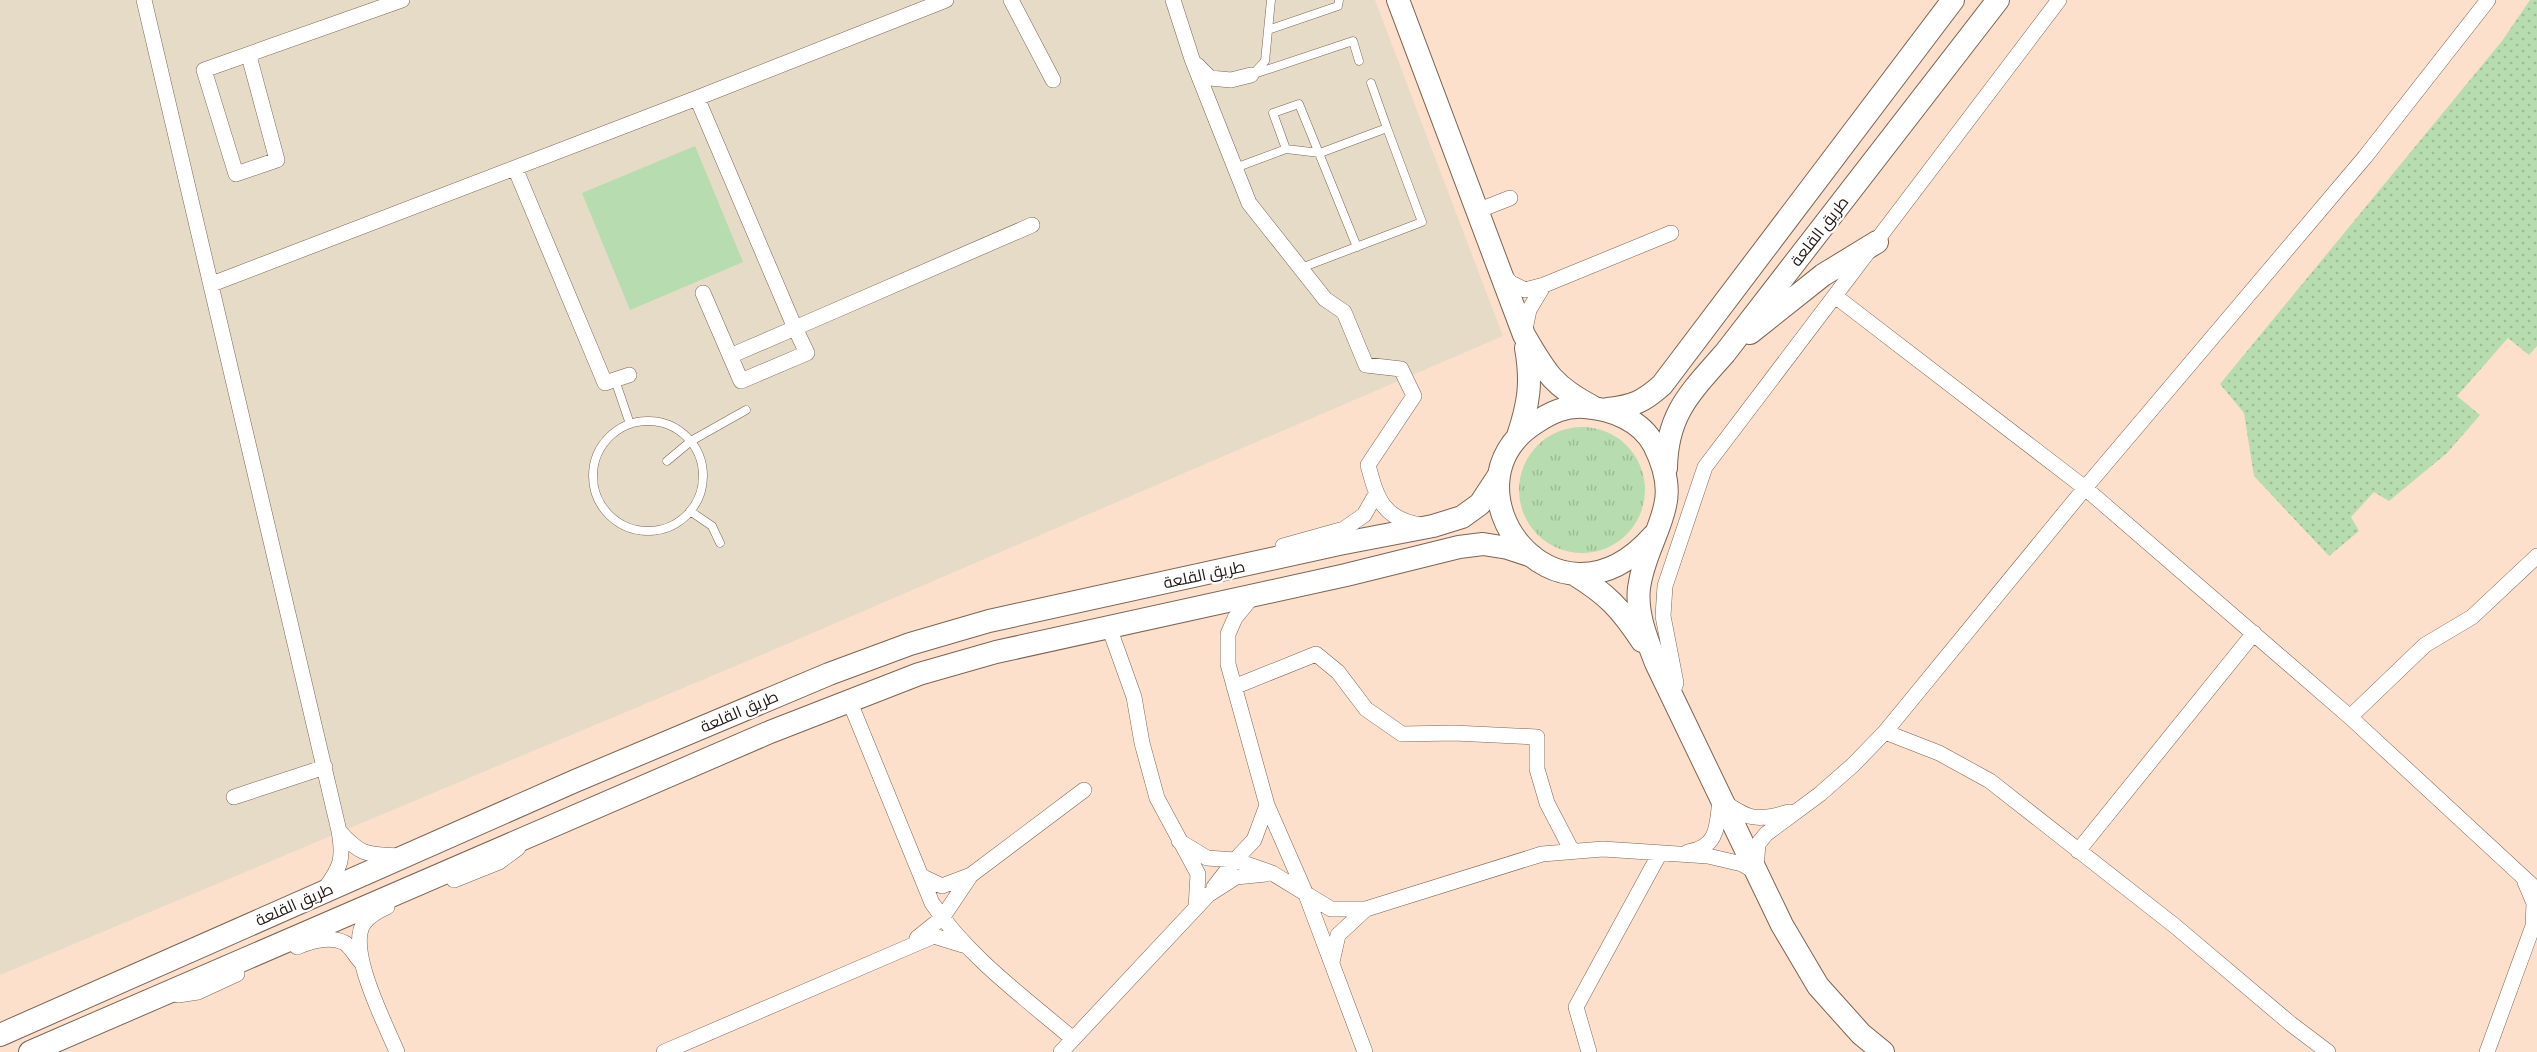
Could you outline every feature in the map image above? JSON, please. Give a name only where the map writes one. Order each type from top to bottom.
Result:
[{"type":"main road","points":[[1398,0],[1524,335],[1544,370],[1566,393],[1632,422],[1653,442],[1665,473],[1666,505],[1653,536],[1639,590],[1642,623],[1656,663],[1782,925],[1818,987],[1874,1048]]},
{"type":"main road","name":"طريق القلعة","points":[[1601,409],[1631,406],[1646,400],[1662,385],[1953,0]]},
{"type":"main road","name":"طريق القلعة","points":[[1665,473],[1666,445],[1672,423],[1686,398],[1725,352],[1998,0]]},
{"type":"main road","points":[[1725,352],[1823,275],[1877,242]]},
{"type":"main road","points":[[1517,439],[1528,406],[1531,373],[1524,335]]},
{"type":"main road","points":[[1601,409],[1577,406],[1552,412],[1524,430],[1508,451],[1499,475],[1498,491],[1503,518],[1517,544],[1542,565],[1574,574],[1601,590],[1617,607],[1656,663]]},
{"type":"main road","name":"طريق القلعة","points":[[0,1035],[403,856],[829,674],[910,644],[966,628],[1089,599],[1433,526],[1462,517],[1480,504],[1499,475]]},
{"type":"main road","points":[[1574,574],[1608,571],[1637,554],[1653,536]]},
{"type":"main road","name":"طريق القلعة","points":[[30,1052],[545,829],[849,700],[919,674],[996,652],[1253,596],[1459,547],[1483,544],[1508,548],[1532,556]]},
{"type":"street","points":[[144,0],[339,831],[343,854],[338,872],[324,891]]},
{"type":"street","points":[[249,56],[277,160],[236,174],[204,70],[402,0]]},
{"type":"street","points":[[212,284],[946,0]]},
{"type":"street","points":[[1011,0],[1053,80]]},
{"type":"street","points":[[1173,0],[1192,59],[1249,203],[1325,298],[1344,312],[1366,365],[1401,369],[1414,396],[1368,465],[1376,495],[1392,516],[1409,523],[1433,526]]},
{"type":"street","points":[[1932,27],[1941,0]]},
{"type":"street","points":[[1671,696],[1676,683],[1663,616],[1665,586],[1705,467],[2059,0]]},
{"type":"street","points":[[1179,841],[1207,858],[1235,860],[1272,873],[1330,909],[1366,909],[1542,854],[1603,849],[1678,854],[1727,859],[1756,872],[1758,844],[1766,834],[1845,773],[1885,732],[2085,488],[2365,157],[2488,0]]},
{"type":"street","points":[[1192,59],[1210,78],[1231,80],[1251,75]]},
{"type":"street","points":[[697,98],[807,353],[741,381],[703,292]]},
{"type":"street","points":[[515,168],[605,383],[622,378]]},
{"type":"street","points":[[1477,211],[1510,198]]},
{"type":"street","points":[[730,356],[1032,225]]},
{"type":"street","points":[[1500,270],[1511,283],[1525,290],[1544,285],[1671,233]]},
{"type":"street","points":[[1524,335],[1529,310],[1544,285]]},
{"type":"street","points":[[1835,296],[2085,488],[2350,717],[2537,890]]},
{"type":"street","points":[[1089,599],[1344,529],[1364,515],[1376,495]]},
{"type":"street","points":[[2350,717],[2425,645],[2472,617],[2537,556]]},
{"type":"street","points":[[1253,596],[1235,618],[1228,634],[1228,664],[1267,805],[1305,892],[1365,1052]]},
{"type":"street","points":[[1109,627],[1134,697],[1142,743],[1157,798],[1198,874],[1196,908]]},
{"type":"street","points":[[2078,851],[2254,633]]},
{"type":"street","points":[[1234,687],[1316,654],[1338,672],[1366,709],[1402,734],[1454,733],[1537,737],[1537,769],[1547,803],[1572,852]]},
{"type":"street","points":[[849,700],[932,903],[966,946],[1073,1039]]},
{"type":"street","points":[[1885,732],[1939,753],[1990,782],[2175,926],[2291,1024],[2328,1052]]},
{"type":"street","points":[[234,797],[325,767]]},
{"type":"street","points":[[921,876],[942,886],[971,875],[1084,790]]},
{"type":"street","points":[[1678,854],[1697,850],[1710,842],[1715,834],[1720,799],[1742,815],[1753,818],[1781,815],[1798,810]]},
{"type":"street","points":[[1061,1052],[1208,895],[1254,840],[1267,805]]},
{"type":"street","points":[[397,1052],[362,963],[359,940],[363,924],[376,912],[499,862],[545,829]]},
{"type":"street","points":[[339,831],[355,849],[374,855],[403,856]]},
{"type":"street","points":[[1589,1052],[1576,1007],[1660,853]]},
{"type":"street","points":[[1208,895],[1236,877],[1272,873]]},
{"type":"street","points":[[908,945],[942,918],[971,875]]},
{"type":"street","points":[[2487,1052],[2533,935],[2534,903],[2524,879]]},
{"type":"street","points":[[1332,962],[1338,935],[1366,909]]},
{"type":"street","points":[[664,1052],[908,945],[934,936],[966,946]]},
{"type":"street","points":[[148,1000],[198,992],[309,942],[330,939],[346,944],[362,963]]},
{"type":"lane","points":[[1251,75],[1265,62],[1271,0]]},
{"type":"lane","points":[[1268,30],[1338,6],[1339,0]]},
{"type":"lane","points":[[1251,75],[1353,41],[1359,61]]},
{"type":"lane","points":[[1301,268],[1422,222],[1371,83]]},
{"type":"lane","points":[[1286,149],[1273,113],[1299,104],[1357,247]]},
{"type":"lane","points":[[1235,168],[1286,149],[1320,153],[1387,128]]},
{"type":"lane","points":[[622,378],[630,424]]},
{"type":"lane","points":[[667,460],[691,441],[746,410]]},
{"type":"lane","points":[[639,420],[656,420],[676,427],[691,441],[701,458],[704,478],[700,497],[685,518],[661,530],[639,531],[620,525],[601,507],[594,492],[592,474],[595,458],[603,442],[618,428],[639,420]]},
{"type":"lane","points":[[690,511],[712,526],[720,543]]},
{"type":"shaded area","points":[[0,0],[1375,0],[1503,336],[745,662],[0,975]]},
{"type":"green space","points":[[2530,0],[2537,0],[2537,346],[2529,355],[2508,338],[2457,396],[2480,415],[2447,453],[2389,501],[2374,492],[2351,517],[2359,531],[2329,556],[2254,476],[2244,413],[2220,384],[2502,41]]},
{"type":"green space","points":[[695,146],[743,262],[630,310],[582,193]]},
{"type":"green space","points":[[1582,427],[1606,432],[1626,446],[1640,466],[1645,490],[1640,514],[1626,534],[1606,548],[1582,553],[1558,548],[1538,534],[1524,514],[1519,490],[1524,466],[1538,446],[1558,432]]}]
